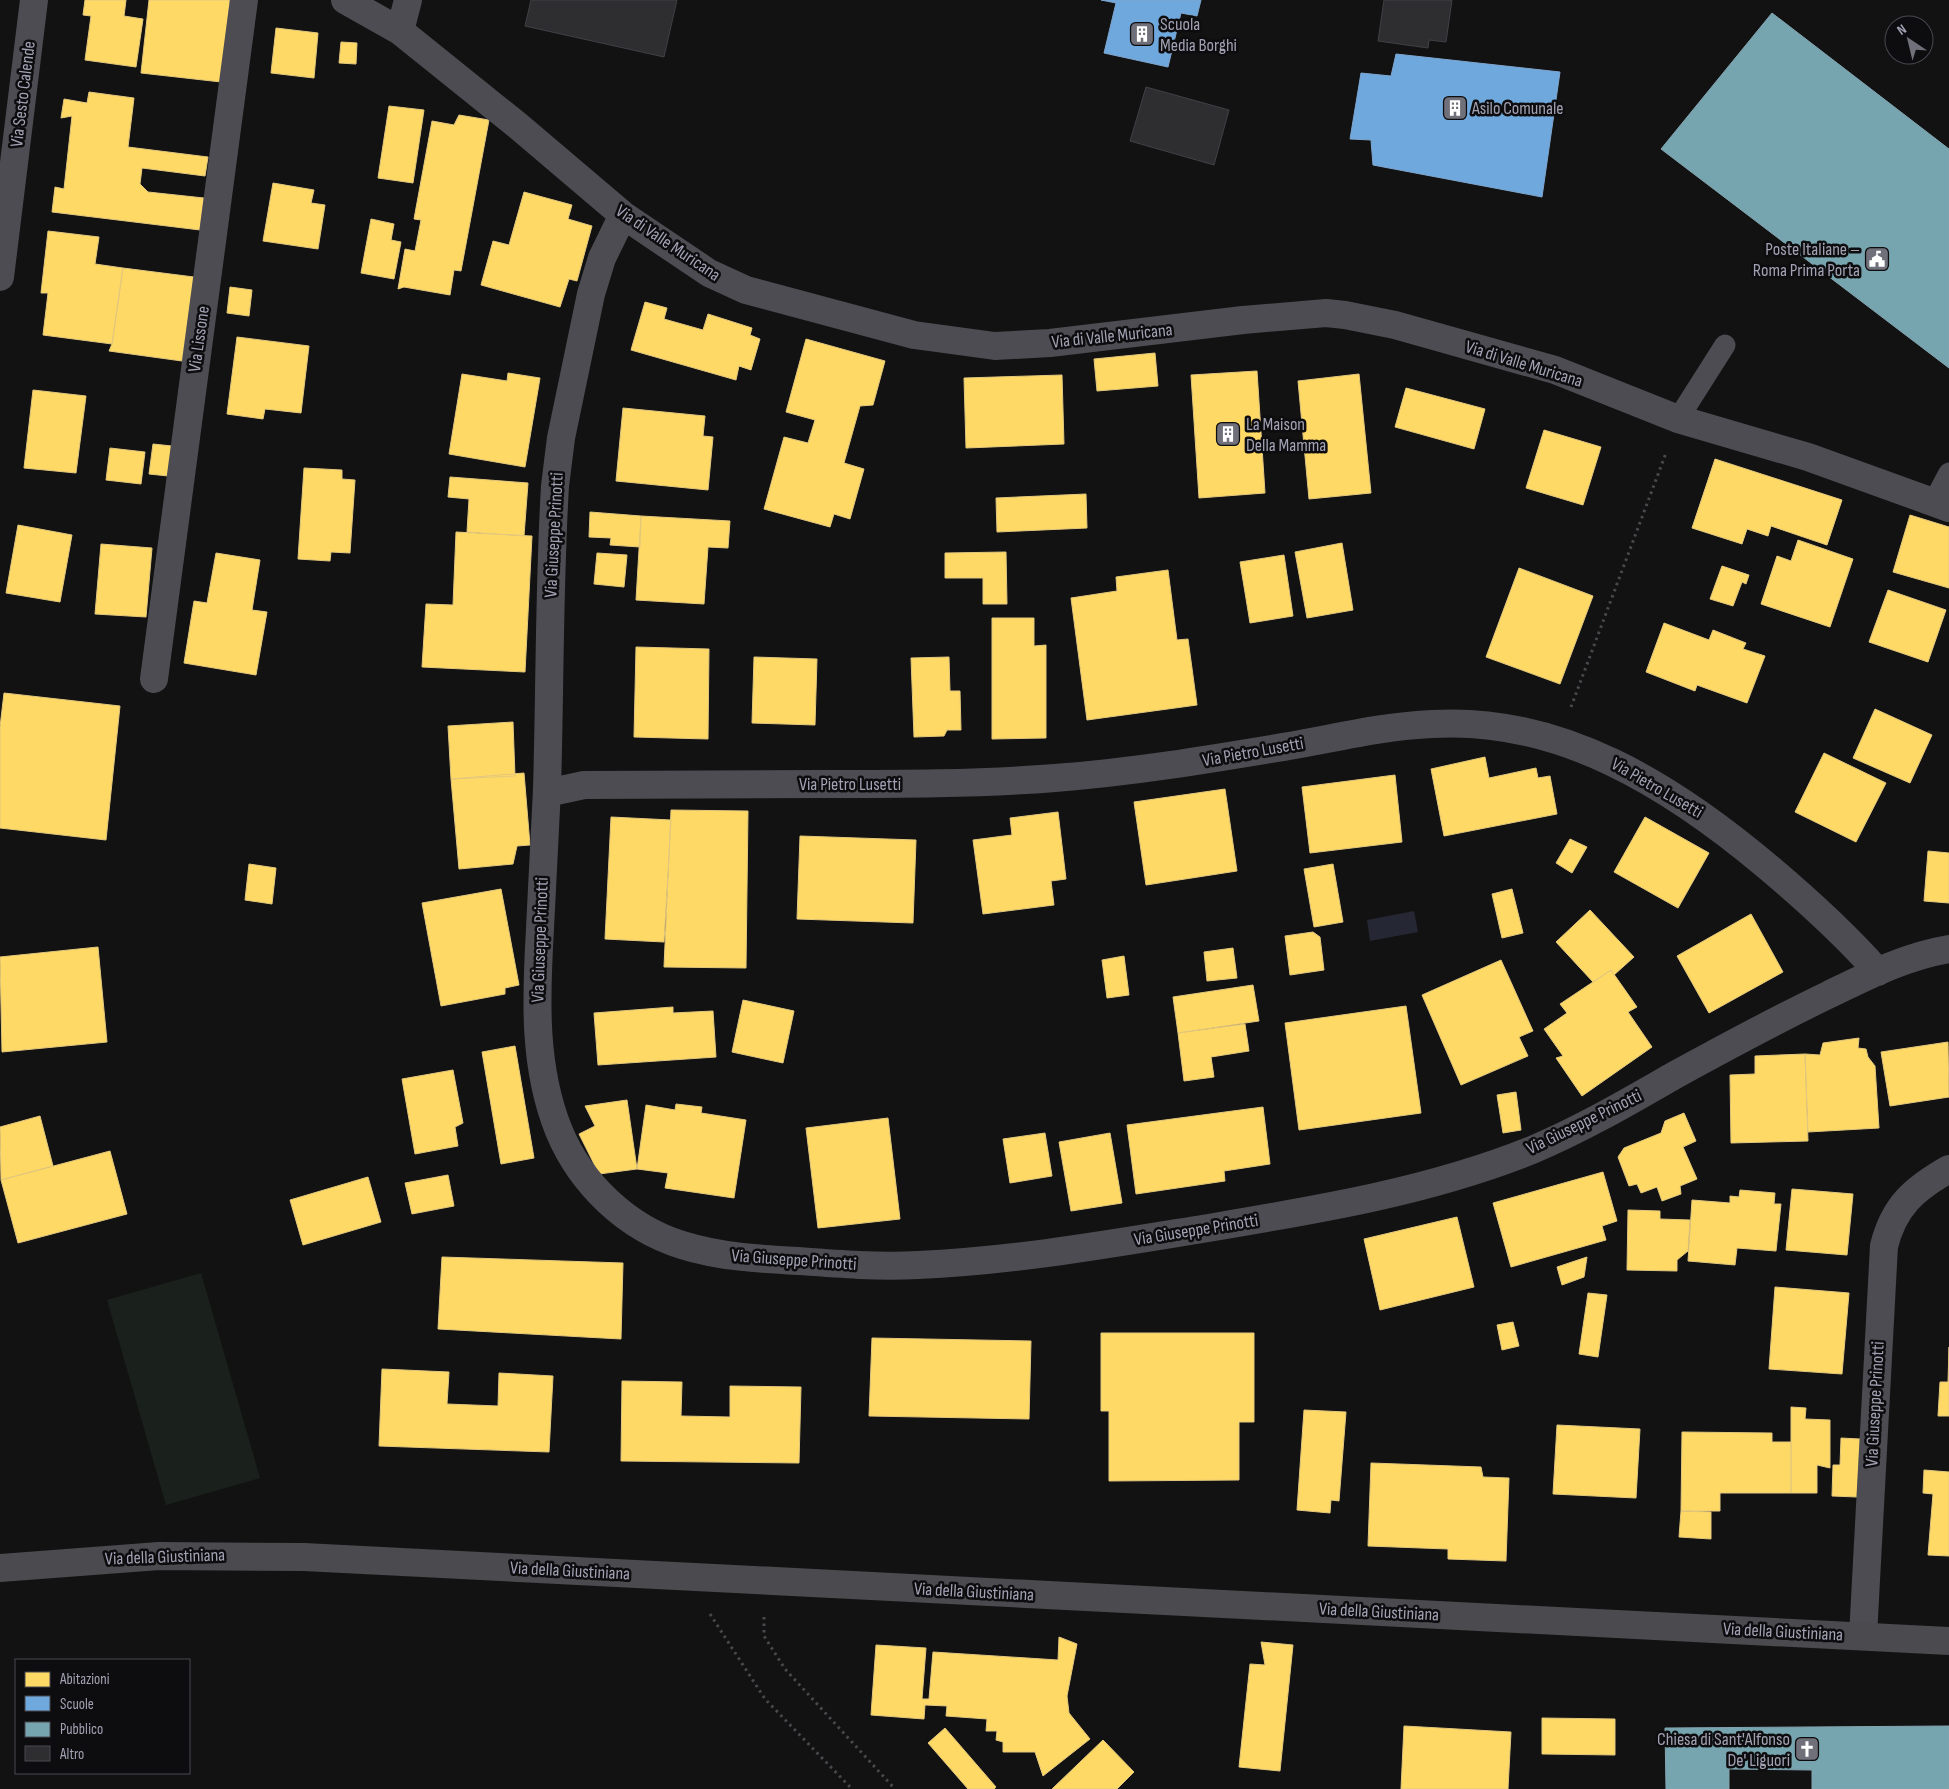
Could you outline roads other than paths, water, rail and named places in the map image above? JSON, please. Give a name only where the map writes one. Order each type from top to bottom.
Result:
[{"type":"street","name":"Via Sesto Calende","points":[[0,277],[34,0]]},
{"type":"street","name":"Via Lissone","points":[[154,679],[244,0]]},
{"type":"street","name":"Via di Valle Muricana","points":[[345,0],[400,31],[518,125],[623,215],[694,264],[729,284],[914,335],[972,344],[1050,343],[1243,320],[1326,313],[1345,315],[1394,325],[1554,370],[1678,419],[1808,457],[1941,505]]},
{"type":"street","points":[[400,31],[408,0]]},
{"type":"street","name":"Via Giuseppe Prinotti","points":[[623,215],[596,274],[558,460],[553,524],[547,793],[537,995],[542,1068],[558,1129],[567,1148],[587,1177],[615,1208],[645,1230],[681,1245],[736,1256],[878,1266],[1003,1258],[1249,1221],[1372,1198],[1459,1175],[1535,1148],[1597,1119],[1779,1019],[1878,972],[1929,953],[1949,950]]},
{"type":"street","name":"Via Pietro Lusetti","points":[[547,793],[584,785],[928,784],[1056,778],[1178,765],[1391,728],[1433,723],[1493,725],[1558,740],[1606,758],[1640,775],[1713,822],[1811,903],[1842,931],[1878,972]]},
{"type":"street","name":"Via Giuseppe Prinotti","points":[[1863,1636],[1884,1246],[1894,1215],[1907,1199],[1949,1169]]},
{"type":"street","name":"Via della Giustiniana","points":[[0,1568],[130,1557],[247,1555],[1949,1641]]},
{"type":"lane","points":[[1678,419],[1726,345]]},
{"type":"lane","points":[[1941,505],[1949,473]]},
{"type":"water","points":[[1414,911],[1418,932],[1370,941],[1367,920]]},
{"type":"place","name":"Scuola Media Borghi","points":[[1142,34]]},
{"type":"place","name":"Asilo Comunale","points":[[1455,108]]},
{"type":"place","name":"Poste Italiane – Roma Prima Porta","points":[[1877,259]]},
{"type":"place","name":"La Maison Della Mamma","points":[[1228,434]]},
{"type":"place","name":"Chiesa di Sant'Alfonso De' Liguori","points":[[1807,1749]]}]
